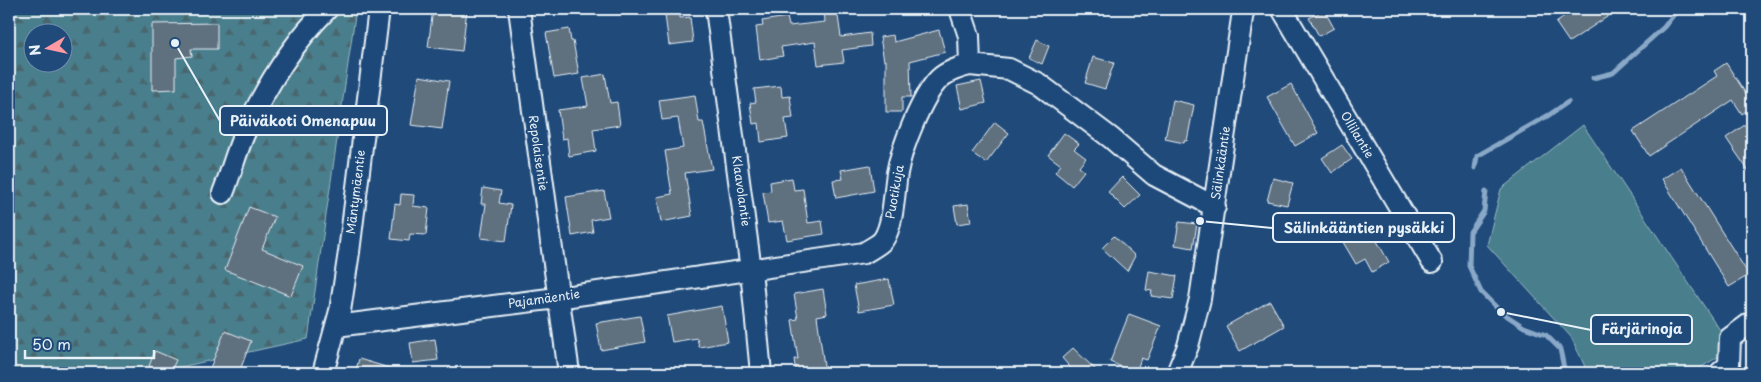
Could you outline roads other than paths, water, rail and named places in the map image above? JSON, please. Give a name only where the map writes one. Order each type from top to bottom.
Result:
[{"type":"street","points":[[223,193],[245,132],[281,65],[310,26],[327,9]]},
{"type":"street","name":"Mäntymäentie","points":[[323,373],[340,311],[379,9]]},
{"type":"street","name":"Repolaisentie","points":[[519,9],[557,298],[569,373]]},
{"type":"street","name":"Klaavolantie","points":[[716,9],[751,270],[761,373]]},
{"type":"street","points":[[960,9],[970,36],[970,65]]},
{"type":"street","name":"Sälinkääntie","points":[[1177,373],[1188,346],[1200,299],[1244,9]]},
{"type":"street","name":"Ollilantie","points":[[1282,9],[1432,262]]},
{"type":"street","name":"Puotikuja","points":[[751,270],[864,253],[883,240],[890,222],[897,170],[909,133],[921,107],[940,79],[960,67],[970,65],[1009,69],[1039,84],[1111,138],[1154,174],[1215,206]]},
{"type":"street","name":"Pajamäentie","points":[[336,326],[557,298],[751,270]]},
{"type":"street","points":[[1720,373],[1729,365],[1730,338],[1752,322]]},
{"type":"waterway","points":[[1593,78],[1613,73],[1664,27],[1678,9]]},
{"type":"waterway","points":[[1475,168],[1477,156],[1568,102]]},
{"type":"waterway","points":[[1486,191],[1484,211],[1470,232],[1469,266],[1481,292],[1501,312],[1524,327],[1546,335],[1560,349],[1565,373]]},
{"type":"place","name":"Päiväkoti Omenapuu","points":[[175,43]]},
{"type":"place","name":"Sälinkääntien pysäkki","points":[[1200,221]]},
{"type":"place","name":"Färjärinoja","points":[[1501,312]]}]
